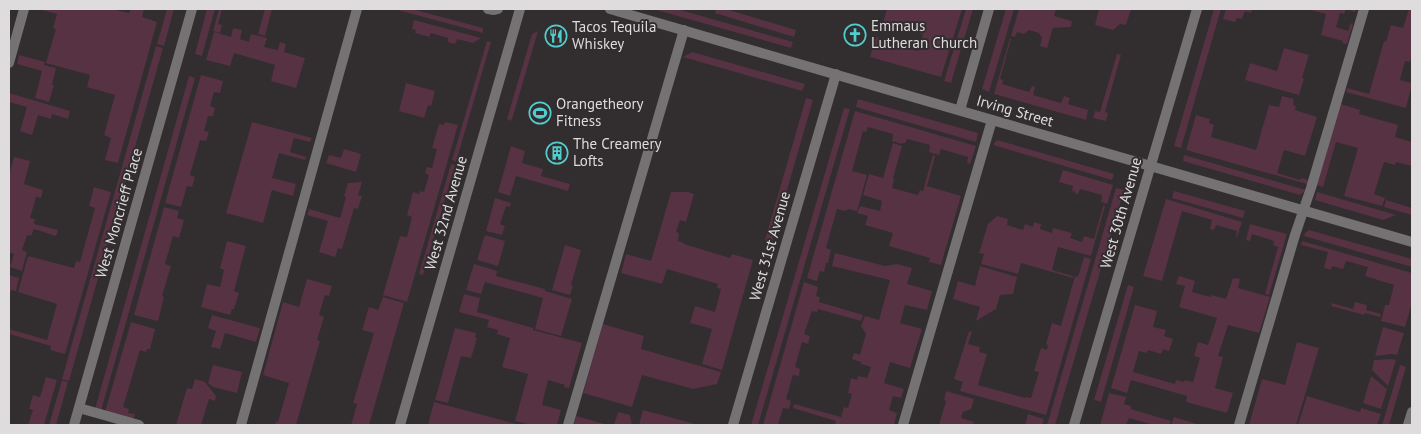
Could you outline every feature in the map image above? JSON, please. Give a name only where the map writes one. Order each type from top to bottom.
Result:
[{"type":"street","points":[[9,63],[24,9]]},
{"type":"street","name":"West Moncrieff Place","points":[[74,425],[192,9]]},
{"type":"street","points":[[240,425],[357,9]]},
{"type":"street","points":[[488,9],[498,9]]},
{"type":"street","name":"West 32nd Avenue","points":[[400,425],[520,9]]},
{"type":"street","name":"Irving Street","points":[[610,9],[1412,242]]},
{"type":"street","points":[[960,110],[989,9]]},
{"type":"street","name":"West 30th Avenue","points":[[1074,425],[1197,9]]},
{"type":"street","points":[[1239,425],[1364,9]]},
{"type":"street","points":[[568,425],[684,30]]},
{"type":"street","name":"West 31st Avenue","points":[[734,425],[836,74]]},
{"type":"street","points":[[903,425],[992,120]]},
{"type":"street","points":[[79,408],[138,425]]},
{"type":"street","points":[[1408,425],[1412,412]]},
{"type":"shaded area","points":[[38,9],[112,9],[129,13],[131,9],[144,9],[142,17],[157,22],[118,163],[105,160],[111,138],[104,135],[115,95],[87,87],[90,75],[46,63],[56,29],[53,28],[57,14]]},
{"type":"shaded area","points":[[167,9],[174,9],[164,46],[157,44]]},
{"type":"shaded area","points":[[207,9],[215,9],[202,56],[195,54]]},
{"type":"shaded area","points":[[219,9],[222,9],[218,24],[222,25],[220,33],[213,31]]},
{"type":"shaded area","points":[[265,9],[272,9],[265,36],[258,34]]},
{"type":"shaded area","points":[[394,9],[412,9],[483,28],[483,33]]},
{"type":"shaded area","points":[[653,9],[677,9],[793,42],[791,48]]},
{"type":"shaded area","points":[[716,9],[726,9],[796,30],[794,37],[715,13]]},
{"type":"shaded area","points":[[887,9],[962,9],[941,77],[870,57],[876,37],[890,41],[891,38],[905,42],[904,47],[918,51],[923,34],[907,30],[905,33],[882,26]]},
{"type":"shaded area","points":[[966,9],[973,9],[951,83],[944,81]]},
{"type":"shaded area","points":[[1006,9],[1014,9],[989,92],[982,89]]},
{"type":"shaded area","points":[[1019,9],[1056,9],[1054,16],[1072,21],[1071,27],[1053,28],[1047,48],[1040,46],[1042,38],[1039,33],[1029,30],[1024,34],[1017,32],[1015,37],[1011,36]]},
{"type":"shaded area","points":[[1099,9],[1131,9],[1126,25],[1120,24],[1113,30],[1095,25]]},
{"type":"shaded area","points":[[1214,9],[1221,9],[1181,148],[1174,146]]},
{"type":"shaded area","points":[[1226,9],[1252,9],[1251,13],[1245,11],[1242,19],[1237,18],[1235,22],[1223,19]]},
{"type":"shaded area","points":[[1307,9],[1346,9],[1344,14],[1340,13],[1336,27],[1348,31],[1351,23],[1353,24],[1347,44],[1342,43],[1343,41],[1321,35],[1326,14]]},
{"type":"shaded area","points":[[1409,9],[1412,9],[1412,54],[1410,62],[1405,61],[1400,80],[1412,83],[1406,108],[1346,92],[1347,88],[1369,94],[1384,41],[1386,42],[1391,25],[1403,28]]},
{"type":"shaded area","points":[[414,20],[481,38],[473,43],[457,39],[455,44],[448,42],[448,38],[431,33],[429,37],[415,33],[416,30],[412,29]]},
{"type":"shaded area","points":[[233,28],[242,30],[240,39],[249,42],[251,34],[267,38],[264,47],[278,50],[280,42],[286,44],[284,52],[305,58],[296,88],[271,81],[275,65],[234,53],[230,66],[206,60],[214,32],[231,37]]},
{"type":"shaded area","points":[[538,31],[511,121],[507,119],[532,34]]},
{"type":"shaded area","points":[[1010,38],[1000,79],[1003,80],[1002,84],[1029,92],[1032,86],[1035,87],[1033,95],[1061,103],[1064,96],[1070,98],[1068,104],[1088,110],[1086,120],[994,94]]},
{"type":"shaded area","points":[[487,41],[491,42],[456,162],[452,160]]},
{"type":"shaded area","points":[[156,46],[163,48],[69,381],[62,379]]},
{"type":"shaded area","points":[[1284,48],[1309,55],[1299,95],[1245,80],[1250,63],[1277,71]]},
{"type":"shaded area","points":[[692,52],[805,84],[802,91],[683,57]]},
{"type":"shaded area","points":[[1117,54],[1121,55],[1105,112],[1108,113],[1106,121],[1093,118],[1095,111],[1100,112]]},
{"type":"shaded area","points":[[19,55],[45,62],[44,65],[56,68],[49,102],[35,98],[42,71],[17,64]]},
{"type":"shaded area","points":[[201,75],[223,81],[220,93],[214,92],[210,106],[215,108],[213,116],[208,116],[204,131],[209,132],[206,141],[200,140],[190,175],[195,177],[192,187],[187,186],[181,207],[165,203]]},
{"type":"shaded area","points":[[189,76],[195,78],[101,411],[95,409]]},
{"type":"shaded area","points":[[406,83],[435,91],[431,106],[428,105],[424,118],[399,111]]},
{"type":"shaded area","points":[[9,93],[70,111],[68,119],[52,114],[51,119],[38,115],[32,135],[20,131],[27,107],[9,102]]},
{"type":"shaded area","points":[[1282,96],[1294,99],[1293,105],[1296,106],[1295,110],[1317,117],[1305,156],[1284,150],[1277,173],[1300,180],[1301,178],[1308,180],[1307,184],[1186,150],[1196,115],[1210,119],[1209,123],[1214,125],[1211,137],[1256,150],[1269,105],[1279,107]]},
{"type":"shaded area","points":[[806,98],[813,100],[772,242],[765,240]]},
{"type":"shaded area","points":[[858,99],[978,133],[976,142],[856,107]]},
{"type":"shaded area","points":[[1341,104],[1360,110],[1359,114],[1398,125],[1395,137],[1412,142],[1412,166],[1396,162],[1395,165],[1384,162],[1374,194],[1385,198],[1382,206],[1344,196],[1358,148],[1336,142],[1323,187],[1317,185]]},
{"type":"shaded area","points":[[844,108],[850,109],[758,425],[751,425]]},
{"type":"shaded area","points":[[855,111],[976,146],[970,164],[967,163],[968,157],[941,149],[939,155],[929,152],[930,145],[907,139],[902,144],[892,141],[893,134],[868,127],[866,132],[863,131],[852,171],[867,175],[857,211],[837,209],[826,248],[831,250],[828,263],[826,263],[824,272],[820,271],[817,281],[807,278]]},
{"type":"shaded area","points":[[252,122],[312,138],[310,142],[294,138],[290,152],[306,157],[305,160],[279,153],[272,178],[296,184],[293,196],[272,190],[263,223],[226,213]]},
{"type":"shaded area","points":[[445,122],[458,125],[407,302],[383,295],[400,236],[407,237],[412,217],[407,215],[413,192],[419,194],[420,191],[424,192],[429,175],[425,173],[427,167],[432,168],[437,149],[432,148],[439,124],[444,125]]},
{"type":"shaded area","points":[[997,140],[1114,174],[1112,180],[993,145]]},
{"type":"shaded area","points":[[893,143],[902,146],[892,188],[918,195],[920,190],[923,191],[933,155],[935,156],[927,186],[961,196],[941,265],[929,262],[930,258],[889,246],[893,233],[865,225],[868,216],[857,213],[860,206],[880,211],[882,201],[863,195],[869,174],[883,178]]},
{"type":"shaded area","points":[[511,146],[525,151],[522,163],[543,169],[541,176],[570,184],[568,191],[516,176],[510,196],[498,192]]},
{"type":"shaded area","points":[[344,149],[361,154],[356,172],[326,163],[329,155],[341,158]]},
{"type":"shaded area","points":[[1184,155],[1306,190],[1300,195],[1183,161]]},
{"type":"shaded area","points":[[14,157],[30,161],[24,184],[43,190],[41,198],[36,197],[30,218],[35,219],[34,224],[58,230],[56,236],[34,229],[31,236],[27,235],[22,250],[27,252],[22,271],[10,267],[14,254],[9,252],[9,175]]},
{"type":"shaded area","points":[[451,164],[455,165],[423,275],[419,274]]},
{"type":"shaded area","points":[[1063,170],[1113,185],[1107,204],[1101,202],[1102,195],[1080,189],[1078,194],[1075,194],[1076,192],[1072,191],[1073,186],[1059,182]]},
{"type":"shaded area","points":[[362,182],[358,195],[362,196],[358,209],[354,208],[342,249],[338,248],[335,257],[319,252],[328,221],[307,215],[309,209],[340,218],[348,183]]},
{"type":"shaded area","points":[[94,187],[111,192],[65,354],[50,350],[51,346],[9,334],[9,329],[47,340],[57,304],[18,292],[28,256],[74,268],[76,261],[80,262],[95,208],[89,206]]},
{"type":"shaded area","points":[[1116,188],[1124,190],[1055,425],[1047,425]]},
{"type":"shaded area","points":[[1174,191],[1245,211],[1243,218],[1172,198]]},
{"type":"shaded area","points":[[671,192],[694,194],[686,222],[680,220],[676,232],[679,233],[678,241],[730,258],[732,254],[753,260],[722,370],[702,364],[712,329],[690,323],[695,306],[715,312],[721,289],[717,288],[718,284],[667,269],[662,284],[621,273],[626,254],[651,261]]},
{"type":"shaded area","points":[[1317,192],[1396,215],[1383,220],[1315,200]]},
{"type":"shaded area","points":[[495,198],[511,203],[510,207],[506,206],[500,224],[505,226],[502,235],[486,231]]},
{"type":"shaded area","points":[[1166,199],[1242,222],[1237,237],[1237,231],[1216,225],[1214,230],[1210,229],[1212,220],[1182,211],[1162,281],[1143,276]]},
{"type":"shaded area","points":[[1386,200],[1412,208],[1412,215],[1384,207]]},
{"type":"shaded area","points":[[1103,206],[1105,206],[1091,256],[1058,247],[1052,270],[1073,276],[1073,278],[1021,263],[1018,274],[981,264],[984,254],[979,253],[988,224],[997,216],[1008,219],[1007,225],[1023,230],[1025,224],[1033,227],[1034,222],[1041,224],[1040,229],[1052,233],[1053,228],[1072,233],[1070,238],[1082,242],[1084,236],[1094,239]]},
{"type":"shaded area","points":[[164,207],[179,211],[177,218],[184,220],[179,238],[173,236],[165,264],[171,266],[162,296],[164,297],[158,321],[134,315]]},
{"type":"shaded area","points":[[1250,224],[1287,234],[1269,295],[1265,294],[1278,247],[1273,245],[1274,241],[1252,234],[1250,241],[1246,240]]},
{"type":"shaded area","points":[[1309,230],[1412,259],[1412,267],[1304,236]]},
{"type":"shaded area","points":[[485,235],[505,241],[498,266],[477,260]]},
{"type":"shaded area","points":[[227,241],[246,246],[234,291],[239,293],[230,315],[201,307],[207,284],[220,287],[224,270],[220,268]]},
{"type":"shaded area","points":[[1302,241],[1412,273],[1412,303],[1405,327],[1381,321],[1385,305],[1389,305],[1394,285],[1365,276],[1368,267],[1346,261],[1343,269],[1332,266],[1331,270],[1324,268],[1328,252],[1301,245]]},
{"type":"shaded area","points":[[565,245],[581,250],[570,295],[552,290]]},
{"type":"shaded area","points":[[835,253],[885,266],[897,264],[912,268],[907,284],[932,291],[927,310],[905,305],[900,323],[922,329],[910,368],[890,362],[884,383],[904,389],[901,398],[893,396],[889,410],[897,413],[894,425],[835,424],[836,421],[793,408],[794,404],[841,417],[844,407],[848,408],[852,394],[848,393],[851,378],[857,380],[858,376],[867,378],[871,367],[852,359],[854,353],[860,355],[866,334],[861,326],[865,316],[879,320],[890,280],[832,266]]},
{"type":"shaded area","points":[[1084,257],[1091,259],[1046,415],[960,391],[963,382],[954,379],[969,331],[972,332],[968,344],[980,347],[979,352],[987,354],[978,385],[1031,398],[1039,372],[1034,371],[1041,348],[1047,350],[1048,345],[1046,344],[1052,323],[1061,326],[1075,276],[1078,277]]},
{"type":"shaded area","points":[[474,264],[497,271],[496,276],[545,289],[545,291],[572,299],[561,336],[535,329],[543,298],[485,282],[481,294],[466,290]]},
{"type":"shaded area","points":[[980,266],[1017,277],[1013,294],[1000,295],[996,309],[976,321],[980,307],[953,299],[958,281],[975,286]]},
{"type":"shaded area","points":[[9,275],[19,278],[16,291],[11,290],[9,297]]},
{"type":"shaded area","points":[[1179,276],[1195,281],[1192,292],[1211,297],[1212,295],[1226,299],[1233,278],[1240,279],[1238,288],[1270,297],[1259,333],[1228,325],[1218,356],[1223,357],[1215,388],[1233,393],[1227,413],[1186,402],[1187,396],[1131,380],[1127,393],[1111,388],[1135,305],[1157,311],[1153,327],[1166,330],[1164,336],[1173,339],[1169,351],[1163,349],[1161,354],[1148,350],[1147,353],[1139,351],[1133,372],[1175,384],[1176,380],[1193,382],[1200,358],[1194,356],[1198,342],[1208,345],[1217,318],[1179,307],[1185,286],[1176,284]]},
{"type":"shaded area","points":[[307,279],[332,286],[329,296],[325,295],[319,315],[324,317],[317,340],[320,341],[296,425],[275,425],[278,422],[289,383],[263,375],[283,302],[299,307]]},
{"type":"shaded area","points":[[804,282],[818,287],[816,296],[820,297],[819,302],[863,315],[861,321],[818,309],[817,312],[812,311],[804,334],[810,336],[808,344],[802,342],[795,367],[800,369],[799,376],[793,375],[786,399],[791,401],[789,409],[783,408],[778,425],[763,425]]},
{"type":"shaded area","points":[[1128,285],[1134,287],[1101,402],[1094,400]]},
{"type":"shaded area","points":[[464,294],[480,298],[477,312],[582,343],[569,388],[548,380],[542,405],[561,410],[557,425],[531,425],[515,421],[528,374],[502,367],[510,338],[497,334],[498,330],[487,327],[489,320],[459,312]]},
{"type":"shaded area","points":[[383,297],[404,303],[369,425],[351,425],[357,404],[353,403],[374,333],[362,330],[369,307],[378,310]]},
{"type":"shaded area","points":[[1355,302],[1367,305],[1366,310],[1381,314],[1380,317],[1365,313],[1364,315],[1331,306],[1332,303],[1353,309]]},
{"type":"shaded area","points":[[212,315],[260,328],[256,342],[225,333],[220,349],[211,347],[216,331],[208,328]]},
{"type":"shaded area","points":[[131,322],[155,329],[150,349],[147,349],[146,352],[140,350],[123,407],[129,409],[128,413],[135,414],[133,420],[105,412]]},
{"type":"shaded area","points":[[603,324],[644,336],[641,349],[721,372],[717,384],[693,389],[642,375],[632,407],[583,393]]},
{"type":"shaded area","points":[[1383,327],[1404,333],[1397,355],[1375,356]]},
{"type":"shaded area","points":[[455,328],[476,333],[475,337],[477,338],[471,358],[461,356],[448,403],[435,400]]},
{"type":"shaded area","points":[[1297,342],[1319,348],[1296,425],[1249,425],[1262,379],[1285,385]]},
{"type":"shaded area","points":[[1374,360],[1396,360],[1388,386],[1372,370]]},
{"type":"shaded area","points":[[213,365],[242,372],[237,393],[213,387],[208,383]]},
{"type":"shaded area","points":[[1400,365],[1406,367],[1389,425],[1382,425]]},
{"type":"shaded area","points":[[1371,376],[1387,389],[1381,409],[1363,403]]},
{"type":"shaded area","points":[[46,377],[57,380],[44,425],[28,425],[33,410],[29,409],[33,395],[40,397]]},
{"type":"shaded area","points":[[195,379],[205,382],[216,396],[215,401],[209,399],[201,425],[176,425],[187,388],[192,389]]},
{"type":"shaded area","points":[[62,380],[68,382],[56,425],[49,425]]},
{"type":"shaded area","points":[[946,391],[974,399],[971,409],[963,412],[961,418],[974,422],[973,425],[939,425],[946,401],[944,400]]},
{"type":"shaded area","points":[[1109,393],[1126,397],[1124,404],[1131,406],[1131,409],[1171,421],[1169,425],[1154,425],[1129,418],[1126,425],[1100,425]]},
{"type":"shaded area","points":[[1307,396],[1360,412],[1361,408],[1381,414],[1377,425],[1298,425]]},
{"type":"shaded area","points":[[434,402],[520,425],[428,425]]},
{"type":"shaded area","points":[[643,410],[699,425],[639,425]]},
{"type":"shaded area","points":[[618,412],[630,415],[632,425],[614,425]]},
{"type":"shaded area","points":[[1028,414],[1044,419],[1042,425],[1025,425]]},
{"type":"shaded area","points":[[576,416],[608,425],[574,425]]},
{"type":"shaded area","points":[[1174,417],[1197,424],[1197,425],[1171,425]]},
{"type":"place","name":"Emmaus Lutheran Church","points":[[855,35]]},
{"type":"place","name":"Tacos Tequila Whiskey","points":[[556,36]]},
{"type":"place","name":"Orangetheory Fitness","points":[[540,113]]},
{"type":"place","name":"The Creamery Lofts","points":[[557,153]]}]
